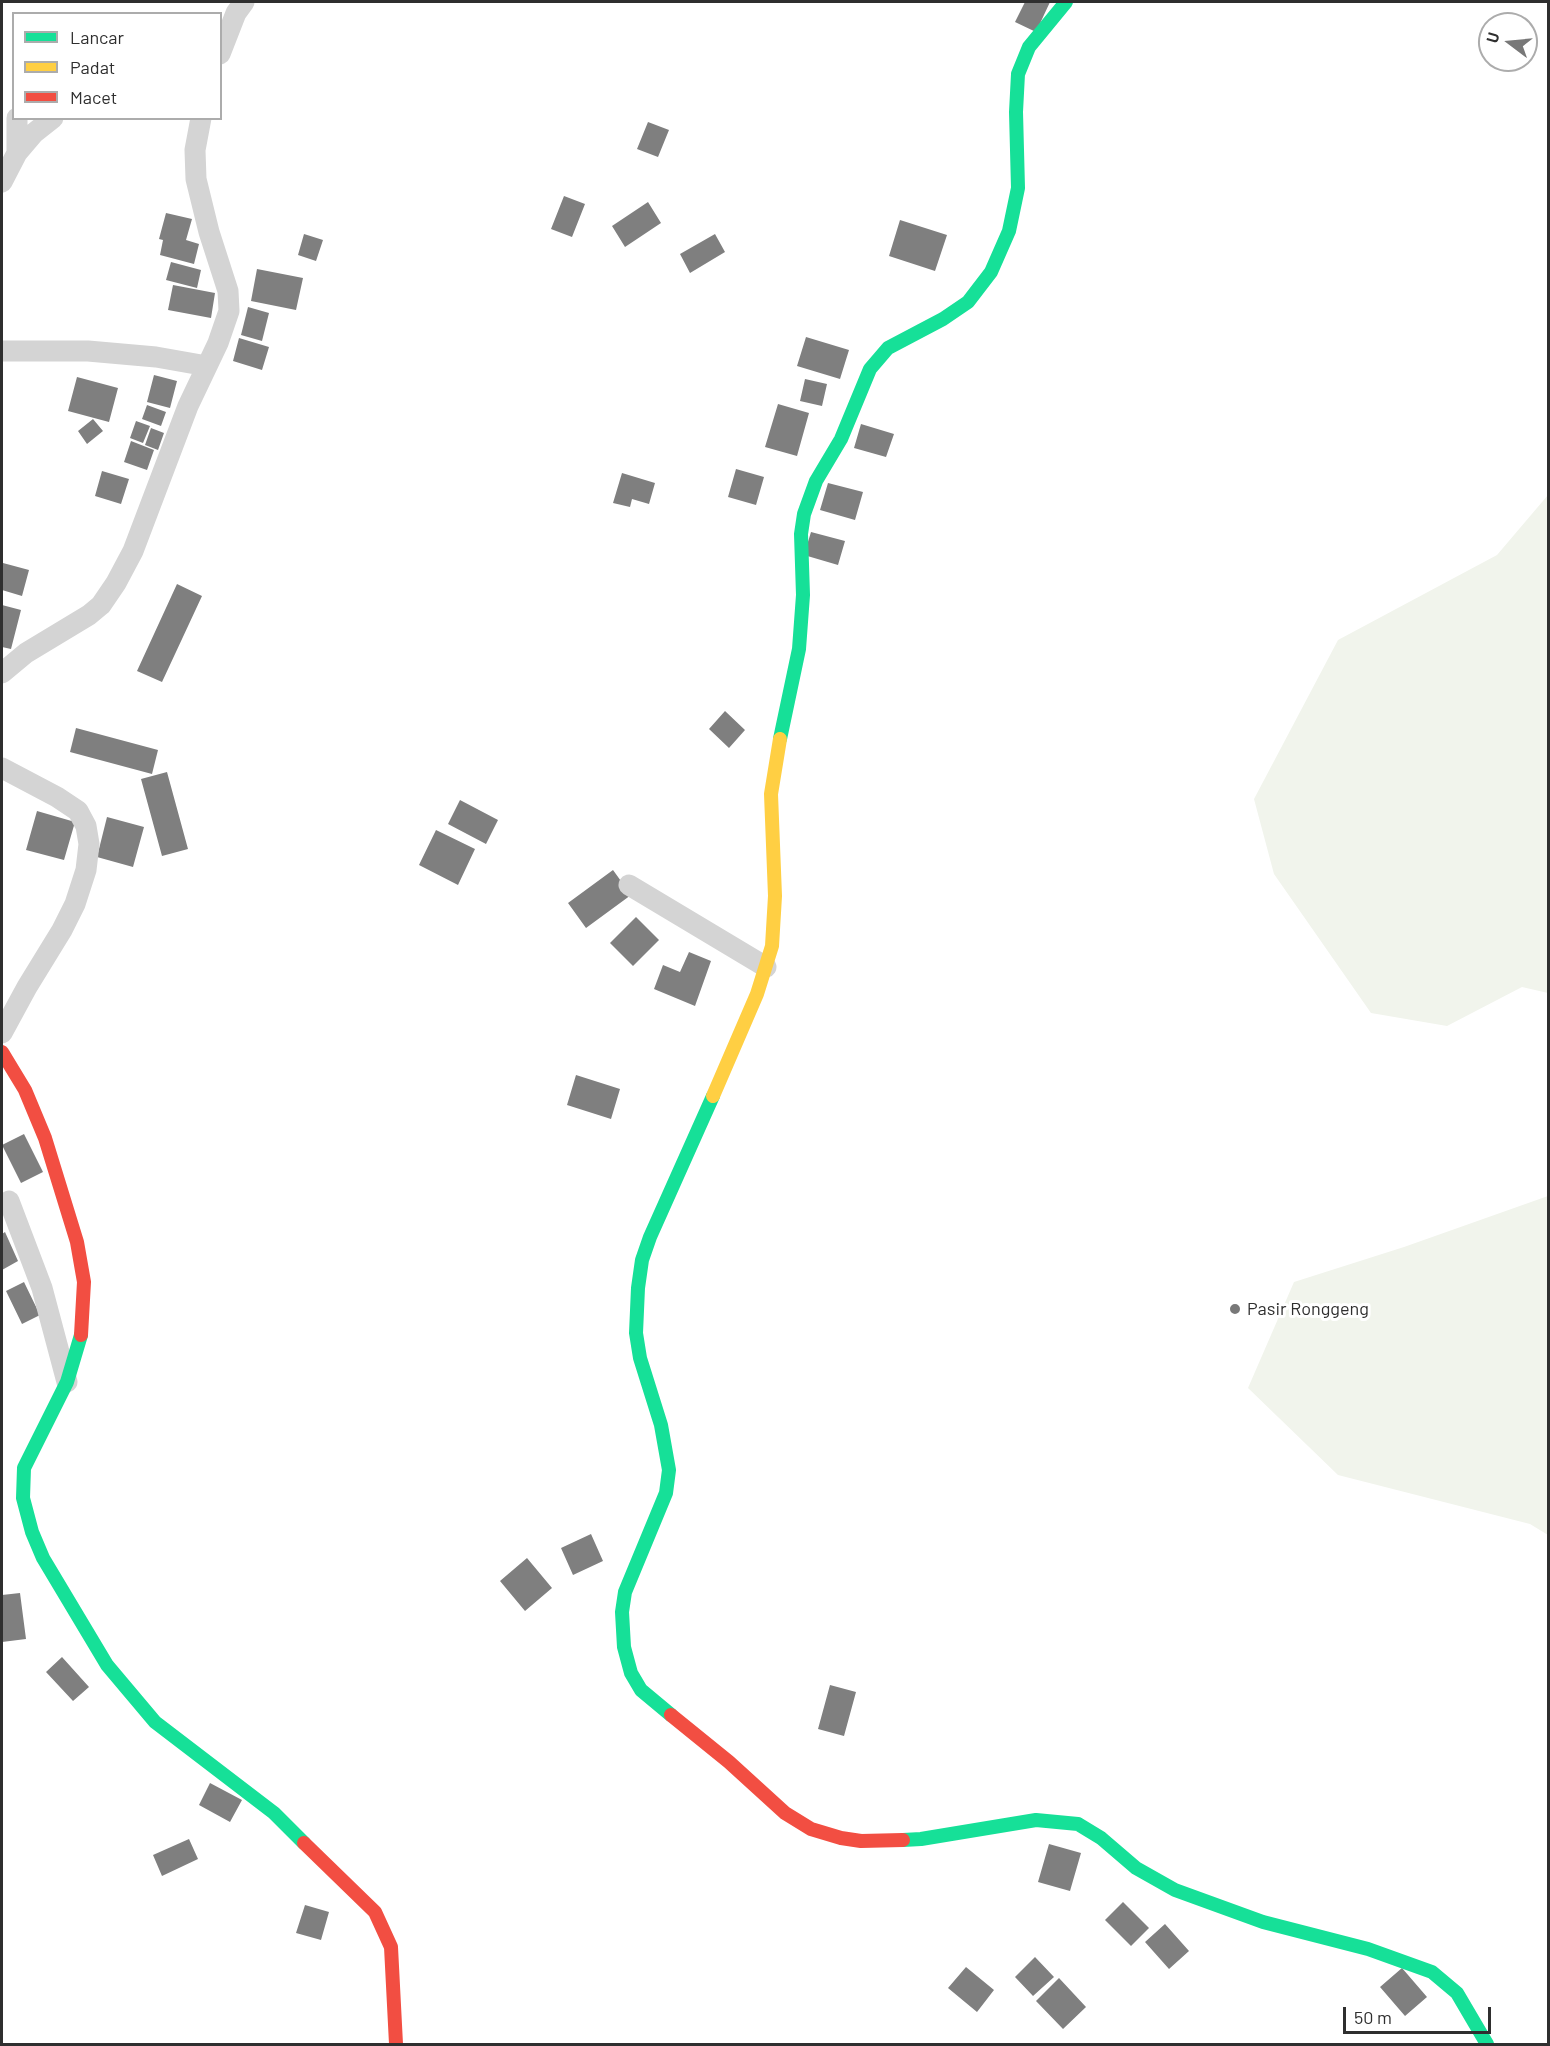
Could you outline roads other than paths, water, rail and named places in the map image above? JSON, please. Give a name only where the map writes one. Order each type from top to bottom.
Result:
[{"type":"street","points":[[222,49],[236,13],[244,2]]},
{"type":"street","points":[[1066,2],[1029,47],[1018,74],[1016,112],[1018,188],[1009,231],[991,272],[982,286],[956,311],[906,337],[888,348],[878,358],[863,382],[841,439],[816,481],[808,500],[801,534],[803,595],[799,649],[776,756],[771,794],[775,921],[772,946],[757,994],[642,1260],[635,1313],[636,1333],[640,1358],[660,1425],[669,1470],[662,1502],[629,1579],[622,1612],[626,1660],[641,1690],[729,1762],[785,1813],[811,1829],[841,1838],[891,1841],[921,1839],[1036,1820],[1078,1824],[1090,1830],[1136,1868],[1156,1881],[1199,1900],[1263,1922],[1368,1948],[1432,1972],[1457,1993],[1487,2044]]},
{"type":"street","points":[[16,153],[17,120]]},
{"type":"street","points":[[2,182],[16,153],[33,133],[50,120]]},
{"type":"street","points":[[2,673],[26,653],[89,615],[101,604],[116,584],[133,551],[170,448],[218,343],[229,304],[226,279],[209,232],[196,179],[195,150],[201,120]]},
{"type":"street","points":[[2,351],[88,351],[156,357],[207,366]]},
{"type":"street","points":[[2,768],[78,811],[83,820],[89,844],[86,870],[75,904],[2,1033]]},
{"type":"street","points":[[629,885],[766,967]]},
{"type":"street","points":[[2,1052],[34,1109],[62,1190],[77,1242],[84,1282],[82,1332],[67,1382],[28,1459],[23,1475],[22,1498],[43,1558],[107,1665],[154,1722],[274,1813],[367,1901],[375,1912],[391,1947],[396,2044]]},
{"type":"street","points":[[9,1201],[42,1288],[67,1382]]},
{"type":"place","name":"Pasir Ronggeng","points":[[1235,1309]]}]
